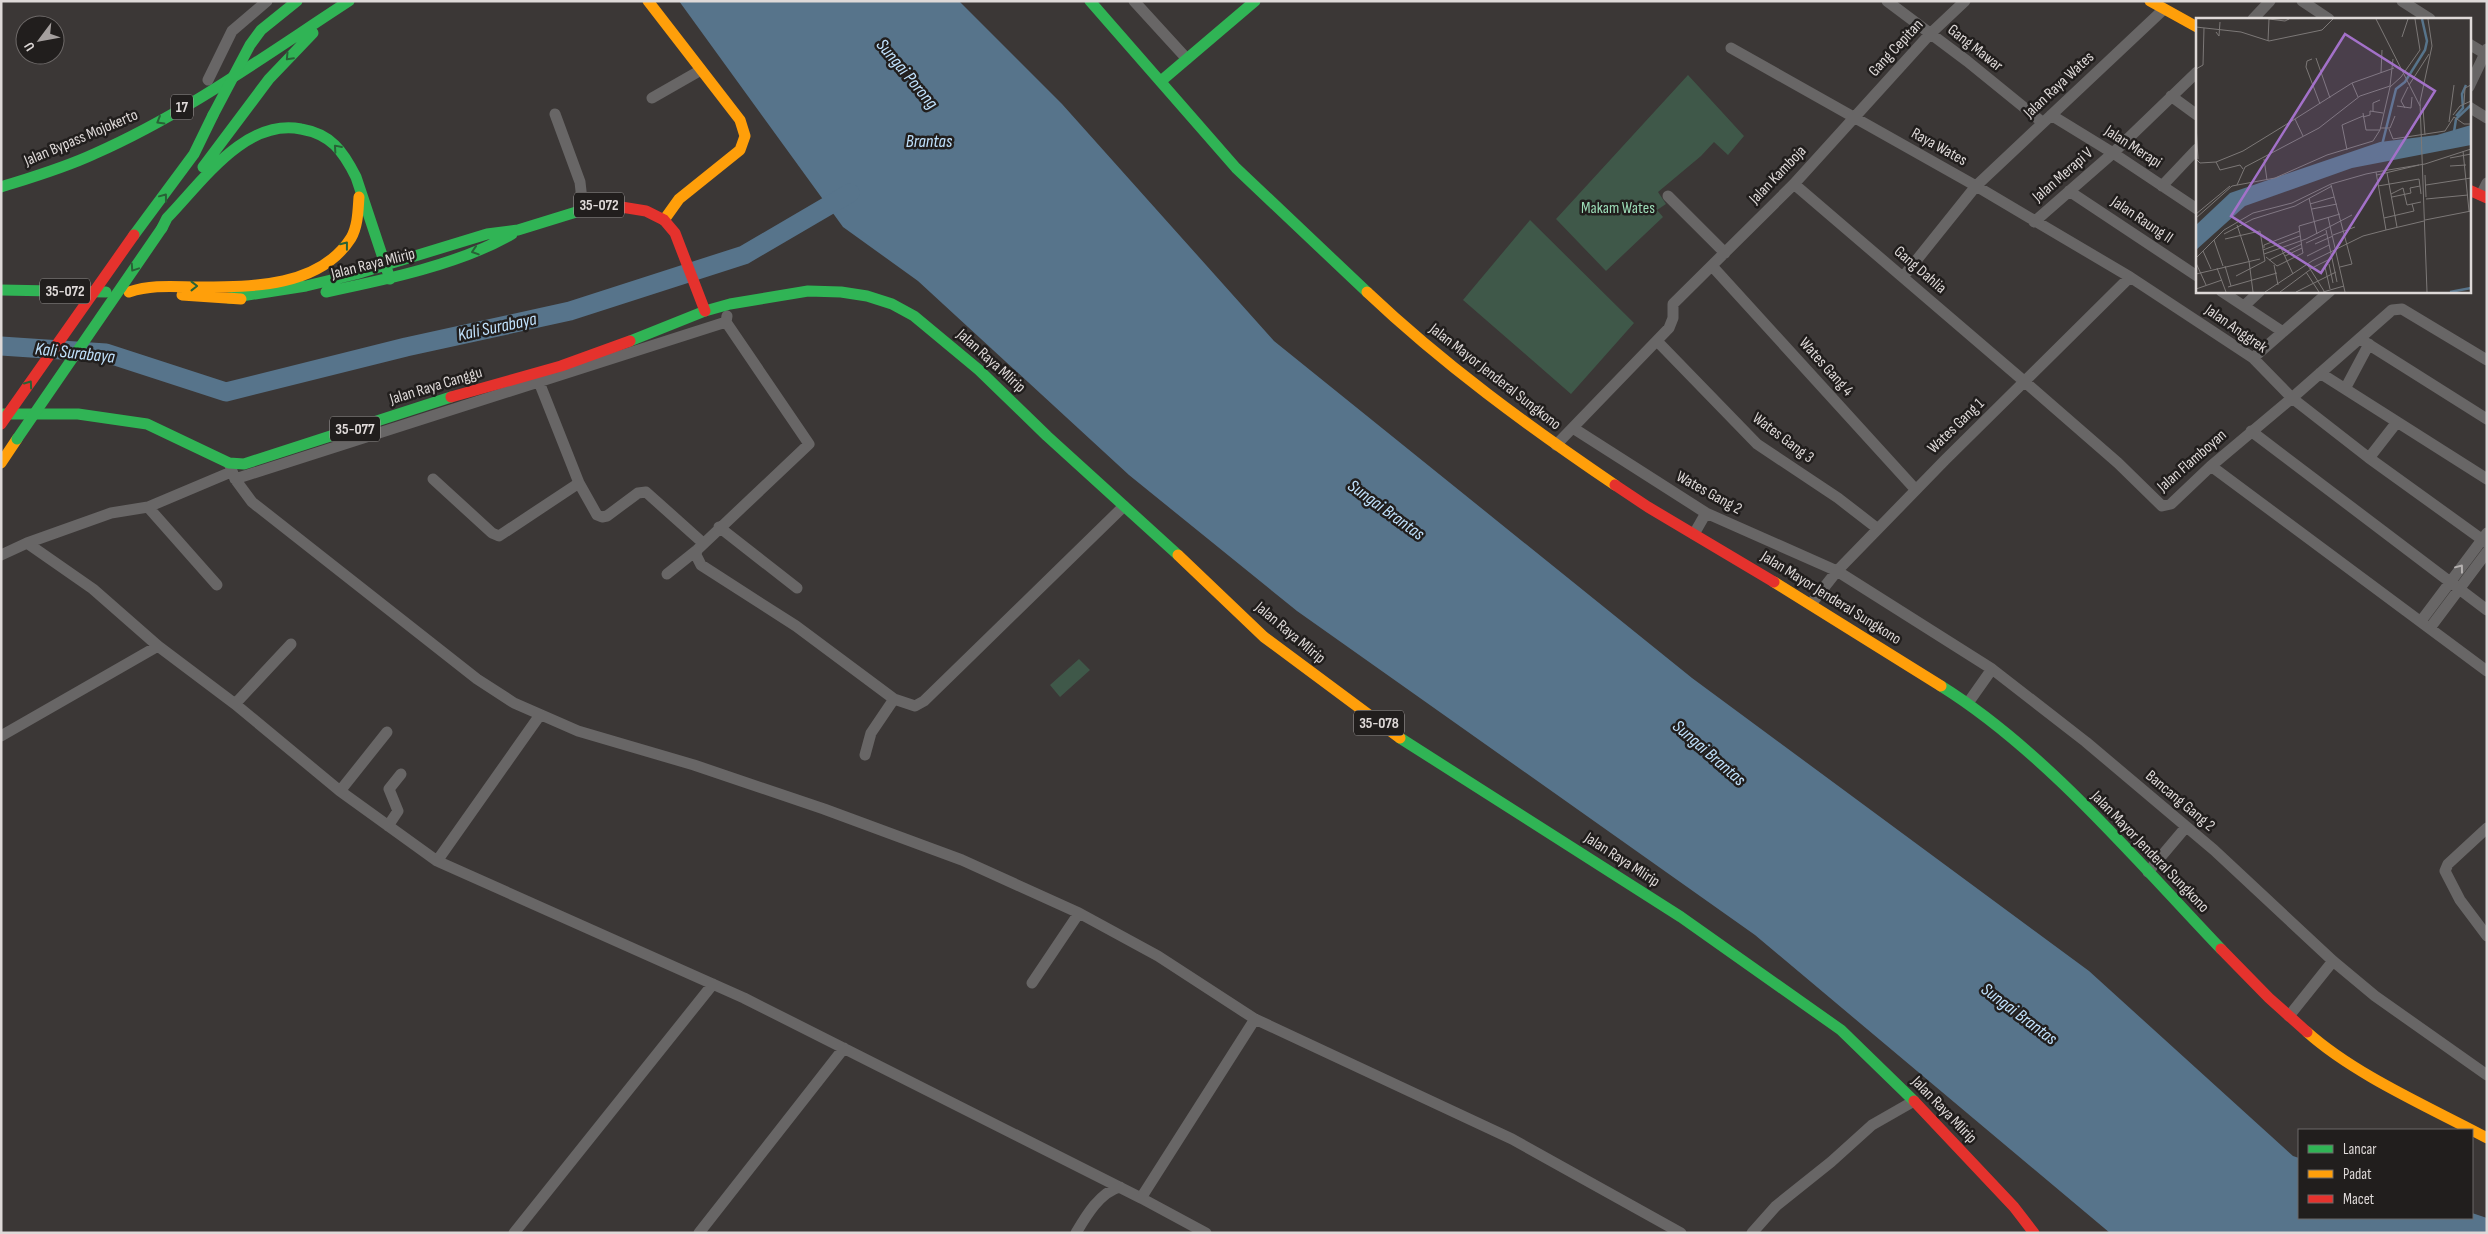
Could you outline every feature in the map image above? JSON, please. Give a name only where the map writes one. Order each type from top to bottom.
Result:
[{"type":"main road","points":[[1,424],[134,235],[194,154],[250,45],[261,30],[297,1]]},
{"type":"main road","name":"Jalan Bypass Mojokerto","points":[[70,151],[133,124],[208,80],[331,1]]},
{"type":"main road","name":"Jalan Bypass Mojokerto","points":[[1,187],[70,164],[138,133],[350,1]]},
{"type":"main road","points":[[1,463],[237,119],[269,79],[306,40],[350,1]]},
{"type":"main road","points":[[648,1],[740,120],[744,129],[744,143],[740,150],[679,199],[664,220]]},
{"type":"main road","name":"Jalan Mayor Jenderal Sungkono","points":[[1090,1],[1236,168],[1380,305],[1447,362],[1556,445],[1648,507],[1811,604],[1968,703],[2008,735],[2074,796],[2288,1016],[2319,1044],[2471,1129]]},
{"type":"main road","points":[[1161,81],[1255,1]]},
{"type":"main road","points":[[2150,1],[2168,5],[2196,26]]},
{"type":"main road","points":[[165,223],[236,148],[250,137],[273,128],[291,127],[318,132],[335,144],[348,161],[390,279]]},
{"type":"main road","name":"Jalan Bypass Mojokerto","points":[[1,176],[54,157]]},
{"type":"main road","points":[[129,292],[147,286],[266,284],[293,278],[315,270],[339,254],[351,238],[358,218],[359,190]]},
{"type":"main road","points":[[2470,190],[2484,196]]},
{"type":"main road","name":"Jalan Raya Mlirip","points":[[229,298],[306,286],[386,265],[487,234],[518,230],[603,204],[622,205],[646,211],[664,220],[675,234],[704,311],[730,304],[808,291],[841,292],[880,299],[904,309],[979,370],[1264,637],[1411,746],[1681,917],[1841,1030],[1914,1101],[2014,1207],[2034,1233]]},
{"type":"main road","name":"Jalan Raya Mlirip","points":[[1,290],[129,292],[270,300],[310,295],[390,279],[492,246],[518,230]]},
{"type":"main road","name":"Jalan Raya Canggu","points":[[1,414],[78,414],[147,424],[232,472],[244,464],[274,456],[414,408],[561,366],[640,338],[704,311]]},
{"type":"main road","name":"Jalan Mayor Jenderal Sungkono","points":[[2473,1130],[2487,1138]]},
{"type":"street","points":[[208,80],[232,31],[267,1]]},
{"type":"street","points":[[1134,1],[1187,59]]},
{"type":"street","name":"Gang Mawar","points":[[1887,1],[2046,119]]},
{"type":"street","name":"Gang Cepitan","points":[[1854,118],[1930,34],[1964,1]]},
{"type":"street","points":[[2254,18],[2270,1]]},
{"type":"street","points":[[2302,1],[2328,18]]},
{"type":"street","points":[[2402,1],[2428,18]]},
{"type":"street","name":"Jalan Raya Wates","points":[[1903,277],[1976,186],[2168,5]]},
{"type":"street","points":[[2470,44],[2486,51],[2470,84]]},
{"type":"street","name":"Raya Wates","points":[[1731,48],[1976,186],[2130,277]]},
{"type":"street","points":[[652,98],[702,70]]},
{"type":"street","name":"Jalan Merapi V","points":[[2034,222],[2113,153],[2196,73]]},
{"type":"street","points":[[2171,96],[2196,114]]},
{"type":"street","points":[[2470,108],[2487,118]]},
{"type":"street","points":[[555,114],[580,182],[582,209]]},
{"type":"street","name":"Jalan Kamboja","points":[[1556,445],[1669,328],[1673,318],[1673,304],[1794,184],[1854,118]]},
{"type":"street","name":"Jalan Merapi","points":[[2046,119],[2113,153],[2195,206]]},
{"type":"street","points":[[2162,186],[2196,150]]},
{"type":"street","points":[[2484,196],[2487,183]]},
{"type":"street","name":"Gang Dahlia","points":[[1794,184],[2025,382]]},
{"type":"street","name":"Jalan Raung II","points":[[2069,191],[2196,275]]},
{"type":"street","points":[[1668,196],[1725,254]]},
{"type":"street","name":"Wates Gang 4","points":[[1712,266],[1916,490]]},
{"type":"street","name":"Jalan Anggrek","points":[[2130,277],[2253,358],[2292,398],[2369,458],[2485,538]]},
{"type":"street","name":"Wates Gang 1","points":[[1811,604],[1837,571],[1916,490],[2130,277]]},
{"type":"street","points":[[2222,292],[2284,332]]},
{"type":"street","points":[[2244,306],[2259,292]]},
{"type":"street","points":[[2253,358],[2329,292]]},
{"type":"street","points":[[668,574],[700,547],[809,443],[726,322],[730,304]]},
{"type":"street","name":"Jalan Flamboyan","points":[[2025,382],[2118,464],[2162,506],[2171,504],[2211,466],[2320,372],[2365,341],[2392,310],[2399,308],[2487,360]]},
{"type":"street","points":[[1,555],[26,543],[111,513],[148,507],[232,472],[538,382],[726,322]]},
{"type":"street","name":"Wates Gang 3","points":[[1657,341],[1757,444],[1831,493],[1878,529]]},
{"type":"street","points":[[2345,389],[2365,341],[2487,419]]},
{"type":"street","points":[[2320,372],[2487,479]]},
{"type":"street","points":[[538,382],[580,483],[597,514],[602,517],[638,493],[649,493],[700,547]]},
{"type":"street","points":[[2369,458],[2397,422]]},
{"type":"street","name":"Wates Gang 2","points":[[1573,428],[1706,512],[1837,571]]},
{"type":"street","points":[[2251,431],[2487,610]]},
{"type":"street","points":[[2211,466],[2487,671]]},
{"type":"street","points":[[232,472],[252,502],[477,679],[508,699],[578,731],[694,765],[824,809],[962,860],[1079,913],[1158,956],[1255,1019],[1512,1139],[1681,1233]]},
{"type":"street","points":[[433,479],[496,536],[503,535],[580,483]]},
{"type":"street","points":[[700,547],[696,555],[701,565],[796,626],[894,699],[910,706],[924,701],[1124,506]]},
{"type":"street","points":[[148,507],[217,585]]},
{"type":"street","points":[[1694,534],[1706,512]]},
{"type":"street","points":[[719,527],[796,588]]},
{"type":"street","points":[[2425,624],[2454,586],[2485,538]]},
{"type":"street","points":[[26,543],[93,589],[158,646],[235,704],[340,791],[438,861],[713,984],[1120,1187],[1206,1233]]},
{"type":"street","points":[[2454,586],[2487,552]]},
{"type":"street","name":"Bancang Gang 2","points":[[1837,571],[1992,669],[2086,742],[2214,850],[2333,961],[2375,996],[2487,1076]]},
{"type":"street","points":[[235,704],[291,644]]},
{"type":"street","points":[[1,736],[158,646]]},
{"type":"street","points":[[1968,703],[1992,669]]},
{"type":"street","points":[[865,755],[871,733],[894,699]]},
{"type":"street","points":[[438,861],[540,715]]},
{"type":"street","points":[[340,791],[388,732]]},
{"type":"street","points":[[388,826],[398,811],[389,789],[401,774]]},
{"type":"street","points":[[2148,872],[2186,827]]},
{"type":"street","points":[[2487,828],[2448,864],[2445,871],[2460,900],[2487,936]]},
{"type":"street","points":[[1032,983],[1079,913]]},
{"type":"street","points":[[2288,1016],[2333,961]]},
{"type":"street","points":[[514,1233],[713,984]]},
{"type":"street","points":[[1141,1198],[1255,1019]]},
{"type":"street","points":[[699,1233],[844,1048]]},
{"type":"street","points":[[1752,1233],[1776,1206],[1831,1162],[1872,1125],[1914,1101]]},
{"type":"street","points":[[1076,1233],[1102,1198],[1113,1189],[1120,1187]]},
{"type":"green space","name":"Makam Wates","points":[[1688,75],[1744,136],[1728,155],[1714,142],[1701,156],[1658,192],[1666,204],[1657,210],[1663,217],[1606,271],[1556,219]]},
{"type":"green space","points":[[1530,220],[1634,323],[1571,394],[1463,300]]},
{"type":"green space","points":[[1079,659],[1090,670],[1060,697],[1050,685]]},
{"type":"water","name":"Brantas","points":[[679,1],[959,1],[1062,104],[1274,341],[1692,678],[2089,971],[2293,1156],[2298,1158],[2298,1219],[2473,1219],[2473,1213],[2487,1218],[2487,1233],[2110,1233],[1755,935],[1297,611],[1129,475],[918,281],[843,227]]},
{"type":"waterway","name":"Kali Surabaya","points":[[1,346],[106,353],[226,392],[406,347],[570,311],[744,255],[850,193]]},
{"type":"traffic: fast","points":[[213,115],[250,45],[261,30],[297,1]]},
{"type":"traffic: fast","points":[[1,187],[83,159],[161,121],[225,83],[349,1]]},
{"type":"traffic: fast","points":[[1090,1],[1236,168],[1367,292]]},
{"type":"traffic: fast","points":[[1161,81],[1255,1]]},
{"type":"traffic: fast","points":[[203,167],[269,79],[313,33]]},
{"type":"traffic: fast","points":[[134,235],[194,154],[213,115]]},
{"type":"traffic: fast","points":[[162,228],[167,218],[210,171],[243,143],[261,133],[281,128],[311,131],[335,145],[346,159],[356,177],[390,279]]},
{"type":"traffic: fast","points":[[229,298],[306,286],[356,274],[487,234],[518,230],[586,209]]},
{"type":"traffic: fast","points":[[17,439],[162,228]]},
{"type":"traffic: fast","points":[[326,292],[422,270],[470,254],[512,234]]},
{"type":"traffic: fast","points":[[1,290],[106,292]]},
{"type":"traffic: fast","points":[[630,341],[705,311],[730,304],[808,291],[841,292],[867,296],[892,304],[914,316],[979,370],[1047,436],[1178,555]]},
{"type":"traffic: fast","points":[[1,414],[78,414],[147,424],[229,463],[244,464],[451,397]]},
{"type":"traffic: fast","points":[[1941,686],[1979,712],[2053,774],[2088,808],[2221,949]]},
{"type":"traffic: fast","points":[[1400,738],[1681,917],[1841,1030],[1914,1101]]},
{"type":"traffic: slow","points":[[648,1],[740,120],[745,136],[740,150],[679,199],[664,220]]},
{"type":"traffic: slow","points":[[2150,1],[2196,26]]},
{"type":"traffic: slow","points":[[129,292],[156,287],[221,287],[263,284],[284,281],[303,275],[322,266],[338,254],[351,238],[358,213],[359,197]]},
{"type":"traffic: slow","points":[[1367,292],[1456,369],[1550,440],[1615,485]]},
{"type":"traffic: slow","points":[[182,295],[241,299]]},
{"type":"traffic: slow","points":[[1,463],[17,439]]},
{"type":"traffic: slow","points":[[1178,555],[1264,637],[1400,738]]},
{"type":"traffic: slow","points":[[1774,582],[1941,686]]},
{"type":"traffic: slow","points":[[2307,1032],[2326,1048],[2370,1076],[2470,1129]]},
{"type":"traffic: slow","points":[[2473,1131],[2487,1138]]},
{"type":"traffic: jam","points":[[2470,190],[2487,198]]},
{"type":"traffic: jam","points":[[586,209],[603,204],[646,211],[664,220],[675,233],[705,311]]},
{"type":"traffic: jam","points":[[1,424],[134,235]]},
{"type":"traffic: jam","points":[[451,397],[561,366],[630,341]]},
{"type":"traffic: jam","points":[[1615,485],[1648,507],[1774,582]]},
{"type":"traffic: jam","points":[[2221,949],[2269,998],[2307,1032]]},
{"type":"traffic: jam","points":[[1914,1101],[2014,1207],[2034,1233]]},
{"type":"water label","name":"Sungai Porong","points":[[907,74]]},
{"type":"water label","name":"Sungai Brantas","points":[[1386,510]]},
{"type":"water label","name":"Sungai Brantas","points":[[1709,753]]},
{"type":"water label","name":"Sungai Brantas","points":[[2019,1014]]}]
